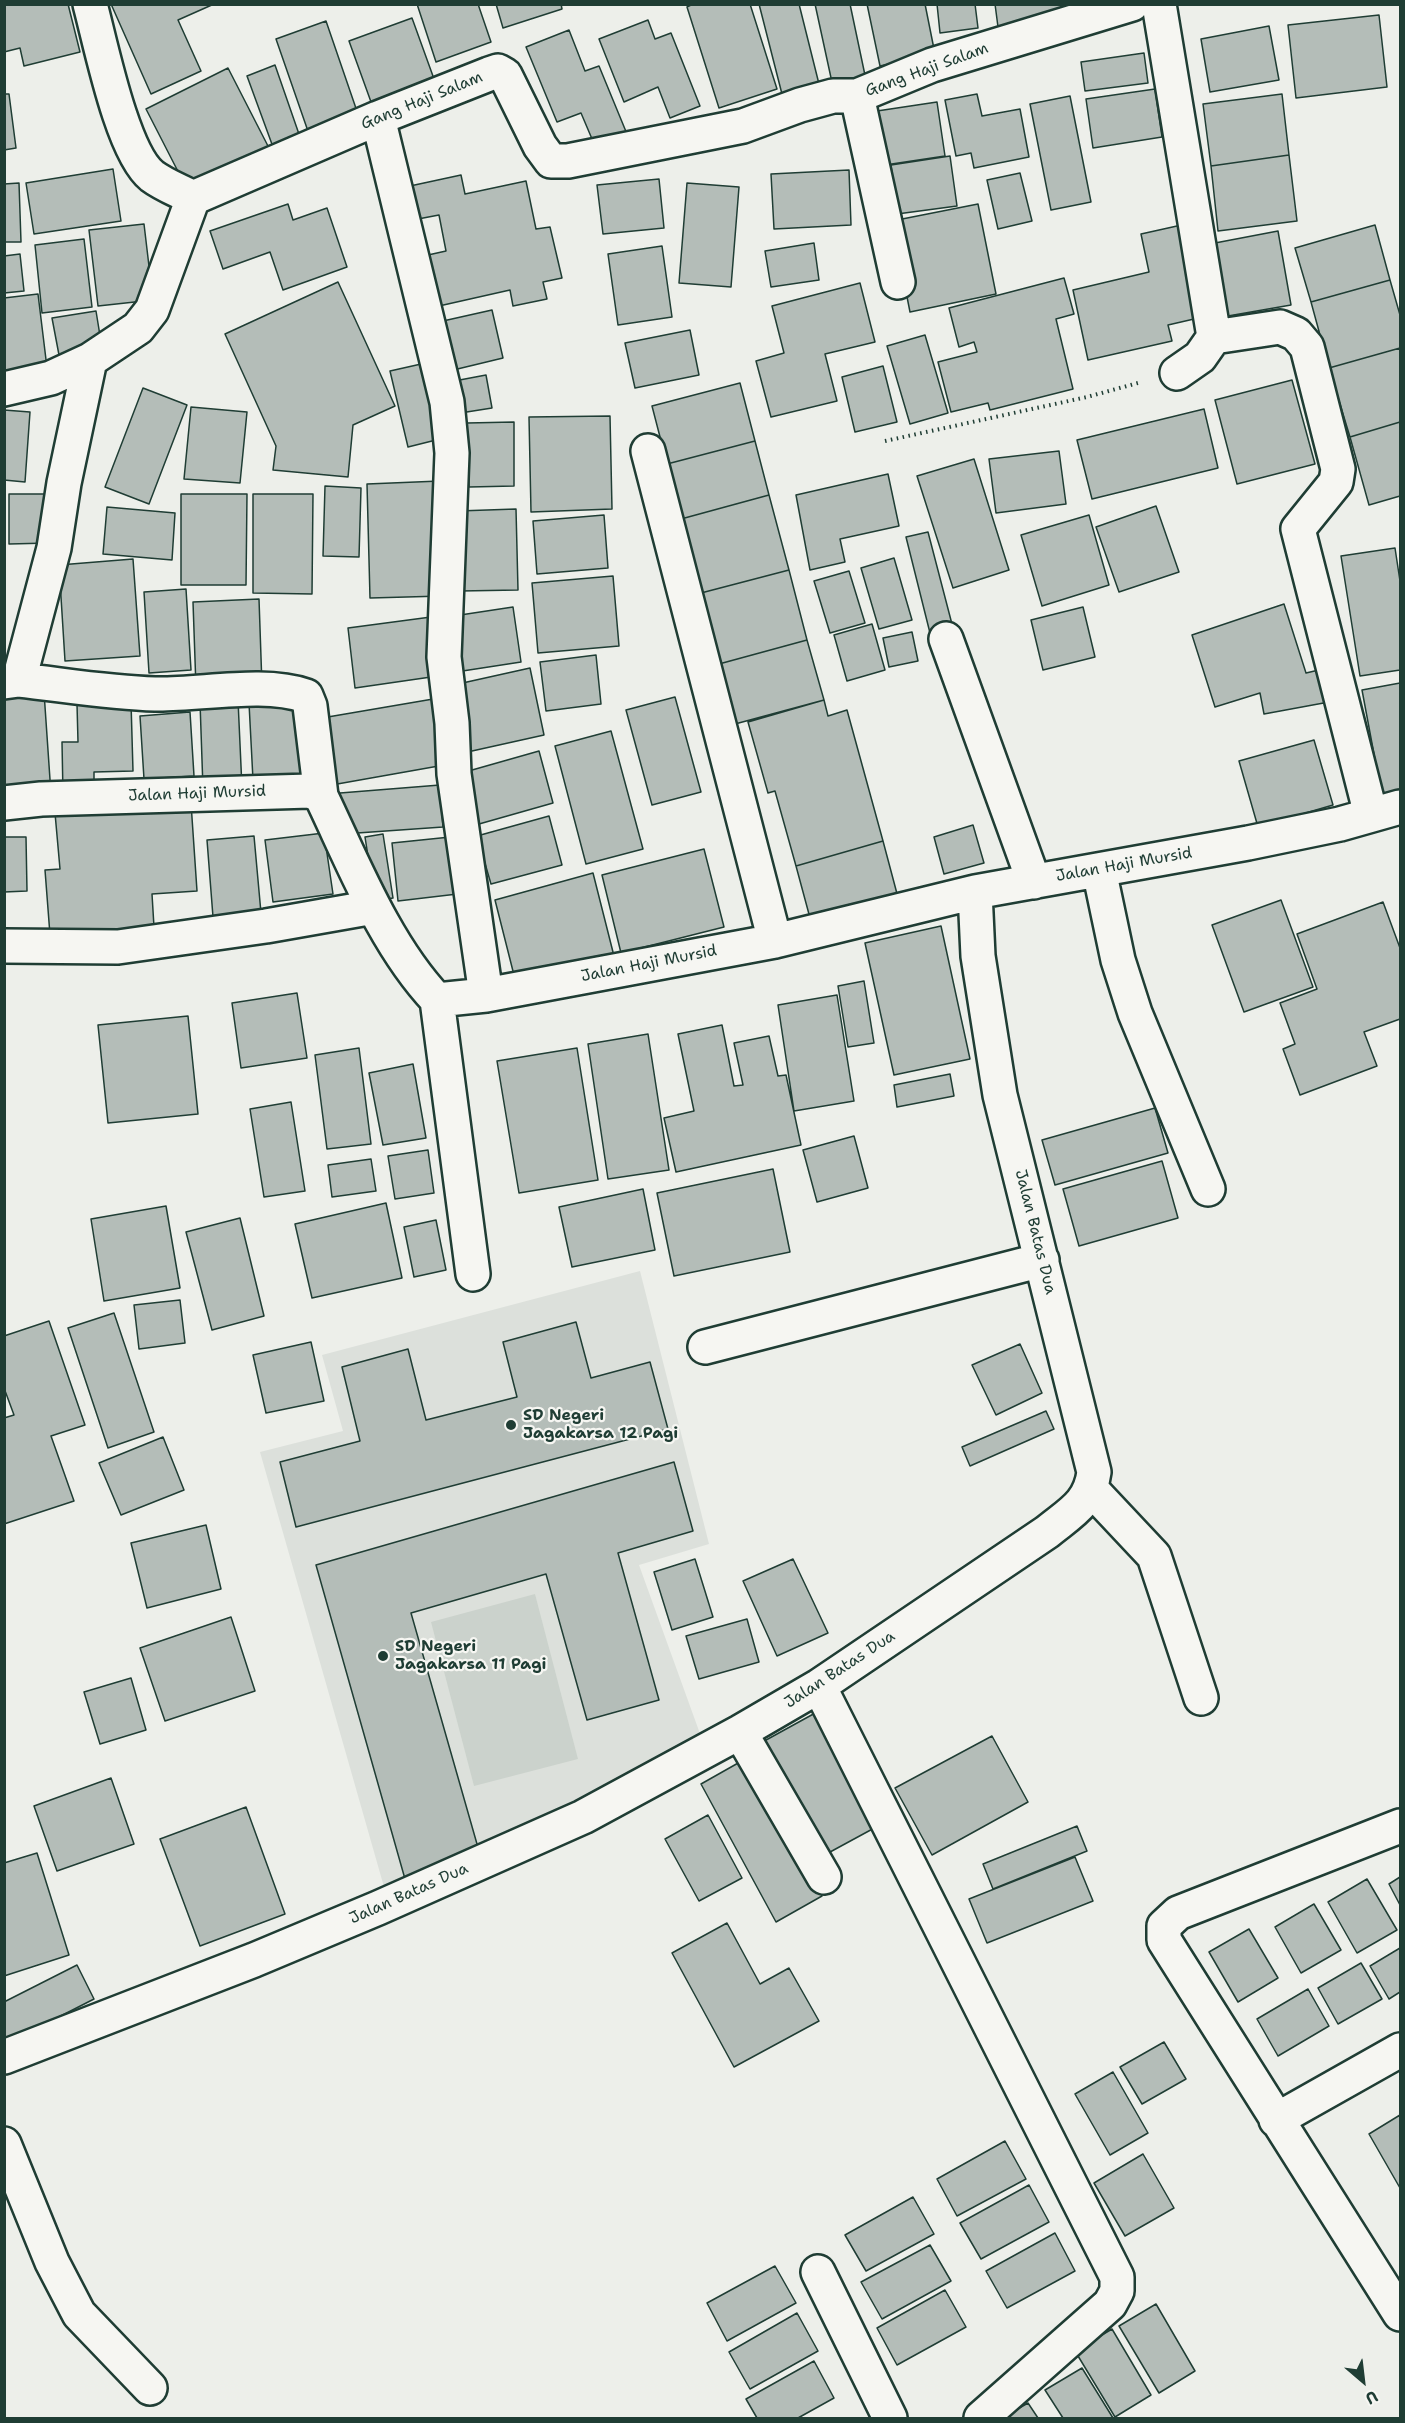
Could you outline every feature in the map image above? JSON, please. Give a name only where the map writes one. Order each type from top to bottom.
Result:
[{"type":"street","points":[[4,389],[51,378],[90,360],[138,328],[152,310],[193,198],[152,176],[137,159],[126,135],[90,4]]},
{"type":"street","name":"Gang Haji Salam","points":[[193,198],[378,118],[498,71],[505,75],[540,146],[551,160],[568,161],[743,126],[800,105],[833,96],[857,96],[932,65],[1132,4]]},
{"type":"street","points":[[1159,4],[1214,337],[1200,357],[1177,373]]},
{"type":"street","points":[[857,96],[898,282]]},
{"type":"street","points":[[378,118],[447,402],[452,453],[444,657],[452,723],[454,774],[486,995]]},
{"type":"street","points":[[1214,337],[1280,327],[1296,334],[1307,347],[1338,469],[1336,482],[1298,529],[1386,811]]},
{"type":"street","points":[[90,360],[63,483],[54,548],[12,681],[155,694],[272,690],[295,692],[306,696],[310,706],[321,796],[374,906],[417,978],[437,1000],[474,1274]]},
{"type":"street","points":[[648,451],[775,940]]},
{"type":"street","points":[[946,639],[1034,882]]},
{"type":"street","name":"Jalan Haji Mursid","points":[[4,803],[41,799],[310,791],[321,796]]},
{"type":"street","name":"Jalan Haji Mursid","points":[[437,1000],[486,995],[775,940],[975,892],[1248,843],[1386,811]]},
{"type":"street","points":[[1099,870],[1118,960],[1135,1013],[1208,1189]]},
{"type":"street","name":"Jalan Batas Dua","points":[[4,2057],[254,1960],[583,1817],[740,1732],[819,1686],[1047,1532],[1081,1503],[1092,1490],[1094,1472],[1000,1095],[978,956],[975,892]]},
{"type":"street","points":[[4,946],[118,947],[266,926],[374,906]]},
{"type":"street","points":[[705,1347],[1042,1260]]},
{"type":"street","points":[[1092,1490],[1154,1556],[1201,1698]]},
{"type":"street","points":[[819,1686],[1117,2277],[1117,2291],[1110,2304],[981,2418]]},
{"type":"street","points":[[740,1732],[824,1877]]},
{"type":"street","points":[[1401,1826],[1178,1913],[1164,1926],[1164,1940],[1401,2314]]},
{"type":"street","points":[[1276,2120],[1401,2050]]},
{"type":"street","points":[[4,2144],[52,2262],[79,2314],[150,2388]]},
{"type":"street","points":[[818,2272],[890,2418]]},
{"type":"path","points":[[885,441],[1087,397],[1177,373]]},
{"type":"shaded area","points":[[640,1271],[709,1544],[639,1565],[703,1742],[386,1894],[260,1452],[343,1431],[322,1355]]},
{"type":"shaded area","points":[[535,1594],[578,1759],[474,1786],[431,1622]]},
{"type":"building","points":[[9,4],[68,4],[80,52],[24,66],[20,48],[4,52],[4,6]]},
{"type":"building","points":[[111,4],[214,4],[178,20],[201,71],[151,94]]},
{"type":"building","points":[[417,4],[478,4],[491,42],[436,62]]},
{"type":"building","points":[[496,4],[561,4],[562,9],[503,28]]},
{"type":"building","points":[[693,4],[750,4],[777,89],[719,108],[687,7]]},
{"type":"building","points":[[759,4],[799,4],[820,88],[783,98]]},
{"type":"building","points":[[815,4],[850,4],[866,80],[833,87]]},
{"type":"building","points":[[867,4],[925,4],[935,54],[880,66]]},
{"type":"building","points":[[937,4],[975,4],[978,28],[940,33]]},
{"type":"building","points":[[995,4],[1064,4],[1066,18],[998,27]]},
{"type":"building","points":[[1379,15],[1387,87],[1296,98],[1288,25]]},
{"type":"building","points":[[412,18],[438,90],[375,113],[349,41]]},
{"type":"building","points":[[648,20],[655,39],[671,33],[700,106],[670,118],[658,87],[624,102],[599,39]]},
{"type":"building","points":[[326,21],[360,120],[310,137],[276,39]]},
{"type":"building","points":[[1269,26],[1279,80],[1210,92],[1201,39]]},
{"type":"building","points":[[569,30],[585,71],[599,66],[627,134],[595,146],[581,113],[557,122],[526,47]]},
{"type":"building","points":[[1144,53],[1148,83],[1085,91],[1081,62]]},
{"type":"building","points":[[275,65],[300,137],[273,147],[247,76]]},
{"type":"building","points":[[228,68],[269,148],[187,189],[146,109]]},
{"type":"building","points":[[1155,89],[1162,137],[1093,148],[1086,99]]},
{"type":"building","points":[[4,94],[9,94],[16,148],[4,150]]},
{"type":"building","points":[[977,94],[982,116],[1020,109],[1029,157],[974,168],[971,153],[956,156],[945,100]]},
{"type":"building","points":[[1282,94],[1289,155],[1211,166],[1203,104]]},
{"type":"building","points":[[1070,96],[1091,202],[1051,210],[1030,104]]},
{"type":"building","points":[[937,102],[945,156],[885,165],[877,111]]},
{"type":"building","points":[[1289,155],[1297,221],[1218,231],[1211,166]]},
{"type":"building","points":[[950,156],[957,206],[897,214],[891,165]]},
{"type":"building","points":[[113,169],[121,221],[34,234],[26,183]]},
{"type":"building","points":[[849,170],[851,225],[774,229],[771,174]]},
{"type":"building","points":[[1020,173],[1032,221],[998,229],[987,180]]},
{"type":"building","points":[[461,175],[465,194],[526,181],[536,229],[550,227],[562,278],[543,282],[547,299],[513,306],[510,290],[439,306],[428,255],[446,251],[439,215],[418,219],[410,186]]},
{"type":"building","points":[[659,179],[664,228],[603,234],[597,185]]},
{"type":"building","points":[[19,183],[21,242],[4,242],[4,184]]},
{"type":"building","points":[[687,183],[739,187],[731,287],[679,283]]},
{"type":"building","points":[[288,204],[293,220],[327,208],[347,267],[283,290],[270,252],[223,269],[210,231]]},
{"type":"building","points":[[978,204],[996,294],[910,312],[892,221]]},
{"type":"building","points":[[144,224],[153,300],[98,306],[89,230]]},
{"type":"building","points":[[1186,224],[1207,316],[1168,325],[1172,341],[1088,360],[1073,290],[1149,272],[1141,234]]},
{"type":"building","points":[[1375,225],[1390,280],[1311,302],[1295,248]]},
{"type":"building","points":[[1278,231],[1291,305],[1228,316],[1215,243]]},
{"type":"building","points":[[84,239],[92,307],[42,313],[35,245]]},
{"type":"building","points":[[814,243],[819,280],[771,287],[765,251]]},
{"type":"building","points":[[662,246],[672,317],[618,325],[608,254]]},
{"type":"building","points":[[20,254],[24,291],[4,293],[4,256]]},
{"type":"building","points":[[1064,278],[1074,314],[1056,319],[1073,389],[990,410],[988,403],[951,412],[938,362],[977,352],[974,342],[959,347],[949,308]]},
{"type":"building","points":[[1390,280],[1400,315],[1400,348],[1329,368],[1311,302]]},
{"type":"building","points":[[338,282],[395,406],[353,425],[348,477],[273,470],[276,446],[225,334]]},
{"type":"building","points":[[860,283],[875,342],[825,354],[837,401],[771,417],[756,361],[784,353],[772,306]]},
{"type":"building","points":[[38,294],[48,376],[4,381],[4,298]]},
{"type":"building","points":[[492,310],[503,358],[445,372],[434,323]]},
{"type":"building","points":[[96,311],[102,348],[59,355],[52,318]]},
{"type":"building","points":[[690,330],[699,375],[635,388],[625,343]]},
{"type":"building","points":[[925,335],[948,413],[910,424],[887,346]]},
{"type":"building","points":[[1400,348],[1400,422],[1350,437],[1329,368]]},
{"type":"building","points":[[430,362],[448,437],[408,447],[390,371]]},
{"type":"building","points":[[883,366],[897,422],[855,432],[842,377]]},
{"type":"building","points":[[486,375],[492,408],[454,414],[449,382]]},
{"type":"building","points":[[1292,380],[1315,464],[1237,484],[1215,400]]},
{"type":"building","points":[[740,383],[755,441],[667,464],[652,406]]},
{"type":"building","points":[[143,388],[187,405],[149,504],[105,487]]},
{"type":"building","points":[[191,407],[247,412],[240,483],[184,479]]},
{"type":"building","points":[[1204,409],[1218,468],[1092,499],[1077,440]]},
{"type":"building","points":[[4,410],[30,412],[25,482],[4,480]]},
{"type":"building","points":[[610,416],[612,509],[531,512],[529,417]]},
{"type":"building","points":[[514,422],[514,486],[469,487],[467,423]]},
{"type":"building","points":[[1400,422],[1400,496],[1369,505],[1350,437]]},
{"type":"building","points":[[755,441],[769,495],[681,519],[667,464]]},
{"type":"building","points":[[1059,451],[1066,504],[996,513],[989,459]]},
{"type":"building","points":[[974,459],[1009,570],[953,588],[917,476]]},
{"type":"building","points":[[888,474],[899,526],[840,539],[845,562],[810,570],[796,495]]},
{"type":"building","points":[[440,481],[443,596],[370,598],[367,484]]},
{"type":"building","points":[[325,486],[361,488],[359,557],[323,556]]},
{"type":"building","points":[[9,494],[50,494],[49,543],[9,544]]},
{"type":"building","points":[[181,494],[247,494],[246,585],[181,585]]},
{"type":"building","points":[[253,494],[313,494],[312,594],[253,593]]},
{"type":"building","points":[[769,495],[789,570],[701,593],[681,519]]},
{"type":"building","points":[[1156,506],[1179,572],[1119,592],[1096,527]]},
{"type":"building","points":[[107,507],[175,513],[172,560],[103,554]]},
{"type":"building","points":[[516,509],[518,590],[460,591],[458,511]]},
{"type":"building","points":[[604,515],[608,568],[537,574],[533,521]]},
{"type":"building","points":[[1089,515],[1109,585],[1042,606],[1021,535]]},
{"type":"building","points":[[928,532],[953,628],[930,633],[906,537]]},
{"type":"building","points":[[1395,548],[1400,581],[1400,670],[1360,676],[1341,556]]},
{"type":"building","points":[[894,558],[912,620],[879,629],[861,568]]},
{"type":"building","points":[[133,559],[140,656],[65,661],[59,565]]},
{"type":"building","points":[[789,570],[807,640],[719,664],[701,593]]},
{"type":"building","points":[[849,571],[865,623],[830,633],[814,581]]},
{"type":"building","points":[[613,576],[619,646],[538,653],[532,583]]},
{"type":"building","points":[[186,589],[191,670],[149,673],[144,592]]},
{"type":"building","points":[[259,599],[262,686],[196,688],[193,602]]},
{"type":"building","points":[[1284,604],[1306,673],[1323,669],[1329,702],[1264,714],[1260,693],[1215,707],[1192,635]]},
{"type":"building","points":[[513,607],[521,662],[456,672],[447,617]]},
{"type":"building","points":[[1083,607],[1095,657],[1043,670],[1031,620]]},
{"type":"building","points":[[431,617],[438,676],[355,688],[348,628]]},
{"type":"building","points":[[872,624],[885,670],[847,681],[834,635]]},
{"type":"building","points":[[912,632],[918,661],[889,667],[883,638]]},
{"type":"building","points":[[807,640],[824,700],[735,724],[719,664]]},
{"type":"building","points":[[596,655],[601,704],[546,711],[540,662]]},
{"type":"building","points":[[530,668],[544,735],[463,753],[449,686]]},
{"type":"building","points":[[1400,683],[1400,794],[1382,797],[1362,690]]},
{"type":"building","points":[[44,692],[51,794],[4,797],[4,695]]},
{"type":"building","points":[[675,697],[701,792],[652,805],[626,710]]},
{"type":"building","points":[[439,698],[450,764],[326,786],[316,719]]},
{"type":"building","points":[[302,699],[306,777],[253,780],[249,703]]},
{"type":"building","points":[[238,700],[242,788],[203,789],[200,702]]},
{"type":"building","points":[[824,700],[828,716],[847,710],[883,841],[796,866],[775,791],[768,793],[748,722]]},
{"type":"building","points":[[131,702],[133,771],[94,772],[94,795],[63,795],[62,742],[78,742],[77,704]]},
{"type":"building","points":[[190,712],[194,776],[144,779],[140,716]]},
{"type":"building","points":[[611,731],[643,849],[586,864],[555,746]]},
{"type":"building","points":[[1314,740],[1333,805],[1258,827],[1239,761]]},
{"type":"building","points":[[539,751],[553,803],[472,826],[458,774]]},
{"type":"building","points":[[440,785],[443,827],[343,834],[340,793]]},
{"type":"building","points":[[191,803],[197,891],[152,894],[154,927],[50,935],[45,870],[60,869],[55,813]]},
{"type":"building","points":[[549,816],[562,865],[491,884],[477,836]]},
{"type":"building","points":[[973,825],[984,863],[944,874],[934,837]]},
{"type":"building","points":[[324,833],[333,894],[273,902],[265,840]]},
{"type":"building","points":[[383,834],[393,898],[375,901],[365,837]]},
{"type":"building","points":[[254,836],[261,913],[213,917],[207,840]]},
{"type":"building","points":[[460,836],[466,893],[398,901],[392,843]]},
{"type":"building","points":[[4,837],[26,837],[27,891],[4,892]]},
{"type":"building","points":[[883,841],[900,905],[813,929],[796,866]]},
{"type":"building","points":[[704,849],[724,927],[621,953],[602,875]]},
{"type":"building","points":[[593,873],[615,960],[517,987],[495,900]]},
{"type":"building","points":[[1281,900],[1313,987],[1244,1012],[1212,925]]},
{"type":"building","points":[[1383,902],[1400,948],[1400,1019],[1364,1032],[1377,1066],[1300,1095],[1283,1049],[1295,1044],[1280,1003],[1317,989],[1297,934]]},
{"type":"building","points":[[941,926],[970,1059],[894,1075],[865,943]]},
{"type":"building","points":[[864,981],[874,1043],[848,1047],[838,986]]},
{"type":"building","points":[[297,993],[307,1058],[241,1068],[232,1003]]},
{"type":"building","points":[[837,995],[854,1101],[794,1111],[778,1005]]},
{"type":"building","points":[[188,1016],[198,1114],[108,1123],[98,1025]]},
{"type":"building","points":[[722,1025],[734,1086],[743,1085],[734,1043],[769,1036],[778,1076],[786,1075],[801,1145],[676,1172],[664,1118],[694,1111],[678,1034]]},
{"type":"building","points":[[648,1034],[669,1170],[608,1179],[588,1044]]},
{"type":"building","points":[[359,1048],[371,1144],[327,1149],[315,1055]]},
{"type":"building","points":[[577,1048],[598,1180],[519,1193],[497,1061]]},
{"type":"building","points":[[413,1064],[426,1138],[383,1145],[369,1073]]},
{"type":"building","points":[[950,1074],[954,1096],[897,1107],[894,1085]]},
{"type":"building","points":[[291,1102],[305,1191],[264,1197],[250,1109]]},
{"type":"building","points":[[1155,1108],[1168,1153],[1055,1185],[1042,1140]]},
{"type":"building","points":[[854,1136],[868,1188],[817,1202],[803,1150]]},
{"type":"building","points":[[428,1150],[434,1193],[395,1199],[388,1156]]},
{"type":"building","points":[[371,1159],[376,1191],[332,1197],[328,1165]]},
{"type":"building","points":[[1162,1161],[1178,1218],[1079,1246],[1063,1189]]},
{"type":"building","points":[[773,1169],[790,1252],[674,1276],[657,1193]]},
{"type":"building","points":[[643,1189],[655,1250],[572,1267],[559,1207]]},
{"type":"building","points":[[386,1203],[402,1278],[312,1298],[295,1224]]},
{"type":"building","points":[[166,1206],[180,1288],[104,1301],[91,1219]]},
{"type":"building","points":[[240,1218],[264,1316],[212,1330],[186,1232]]},
{"type":"building","points":[[436,1220],[446,1270],[414,1277],[404,1227]]},
{"type":"building","points":[[180,1300],[185,1343],[139,1349],[134,1305]]},
{"type":"building","points":[[114,1313],[154,1432],[108,1448],[68,1328]]},
{"type":"building","points":[[49,1321],[85,1425],[51,1436],[74,1501],[4,1524],[4,1418],[14,1415],[4,1388],[4,1336]]},
{"type":"building","name":"SD Negeri Jagakarsa 12 Pagi","points":[[576,1322],[591,1378],[650,1362],[668,1429],[296,1527],[280,1462],[360,1441],[342,1367],[408,1349],[426,1420],[517,1397],[503,1342]]},
{"type":"building","points":[[311,1342],[324,1401],[266,1413],[253,1355]]},
{"type":"building","points":[[1020,1344],[1042,1393],[996,1415],[972,1365]]},
{"type":"building","points":[[1046,1411],[1054,1429],[970,1466],[962,1447]]},
{"type":"building","points":[[163,1437],[184,1490],[121,1515],[99,1463]]},
{"type":"building","name":"SD Negeri Jagakarsa 11 Pagi","points":[[674,1462],[693,1531],[618,1553],[659,1700],[587,1720],[546,1574],[411,1613],[481,1858],[405,1879],[316,1565]]},
{"type":"building","points":[[206,1525],[221,1589],[147,1608],[131,1543]]},
{"type":"building","points":[[695,1559],[713,1617],[672,1630],[654,1572]]},
{"type":"building","points":[[793,1559],[828,1633],[777,1656],[743,1581]]},
{"type":"building","points":[[231,1617],[255,1691],[165,1721],[140,1648]]},
{"type":"building","points":[[747,1619],[759,1662],[699,1679],[686,1636]]},
{"type":"building","points":[[131,1678],[146,1730],[100,1744],[84,1692]]},
{"type":"building","points":[[817,1712],[878,1826],[819,1858],[757,1745]]},
{"type":"building","points":[[992,1736],[1028,1802],[932,1855],[895,1788]]},
{"type":"building","points":[[747,1758],[822,1896],[776,1922],[701,1784]]},
{"type":"building","points":[[111,1778],[134,1844],[57,1871],[34,1806]]},
{"type":"building","points":[[246,1807],[285,1914],[200,1946],[160,1839]]},
{"type":"building","points":[[708,1815],[742,1878],[699,1901],[665,1839]]},
{"type":"building","points":[[1077,1826],[1087,1851],[993,1889],[983,1864]]},
{"type":"building","points":[[37,1853],[69,1955],[4,1976],[4,1863]]},
{"type":"building","points":[[1075,1857],[1093,1901],[987,1943],[969,1899]]},
{"type":"building","points":[[1400,1877],[1400,1905],[1389,1884]]},
{"type":"building","points":[[1367,1879],[1397,1930],[1357,1953],[1328,1902]]},
{"type":"building","points":[[1314,1904],[1341,1950],[1301,1973],[1275,1927]]},
{"type":"building","points":[[727,1923],[760,1984],[789,1968],[819,2021],[734,2067],[672,1953]]},
{"type":"building","points":[[1249,1929],[1278,1978],[1238,2002],[1209,1952]]},
{"type":"building","points":[[1400,1948],[1400,1992],[1389,1999],[1370,1966]]},
{"type":"building","points":[[1361,1963],[1382,1999],[1338,2024],[1318,1988]]},
{"type":"building","points":[[77,1965],[94,1999],[4,2045],[4,2002]]},
{"type":"building","points":[[1308,1989],[1329,2026],[1278,2056],[1257,2019]]},
{"type":"building","points":[[1164,2042],[1186,2079],[1142,2104],[1120,2067]]},
{"type":"building","points":[[1113,2072],[1148,2133],[1110,2155],[1075,2094]]},
{"type":"building","points":[[1400,2115],[1400,2188],[1369,2134]]},
{"type":"building","points":[[1005,2141],[1026,2179],[957,2216],[937,2179]]},
{"type":"building","points":[[1143,2154],[1174,2208],[1125,2236],[1094,2183]]},
{"type":"building","points":[[1029,2185],[1049,2222],[981,2259],[960,2223]]},
{"type":"building","points":[[913,2197],[934,2234],[866,2271],[845,2235]]},
{"type":"building","points":[[1055,2233],[1075,2271],[1007,2308],[986,2271]]},
{"type":"building","points":[[930,2245],[951,2281],[882,2319],[861,2282]]},
{"type":"building","points":[[775,2266],[796,2303],[727,2341],[707,2303]]},
{"type":"building","points":[[945,2290],[966,2327],[897,2365],[877,2328]]},
{"type":"building","points":[[1156,2304],[1195,2371],[1159,2393],[1119,2326]]},
{"type":"building","points":[[797,2313],[818,2351],[750,2389],[729,2352]]},
{"type":"building","points":[[1112,2329],[1151,2395],[1115,2417],[1075,2351]]},
{"type":"building","points":[[814,2361],[834,2398],[798,2418],[757,2418],[746,2399]]},
{"type":"building","points":[[1082,2368],[1113,2418],[1063,2418],[1045,2390]]},
{"type":"building","points":[[1028,2403],[1038,2418],[1002,2418]]},
{"type":"place","name":"SD Negeri Jagakarsa 12 Pagi","points":[[511,1425]]},
{"type":"place","name":"SD Negeri Jagakarsa 11 Pagi","points":[[383,1656]]}]
